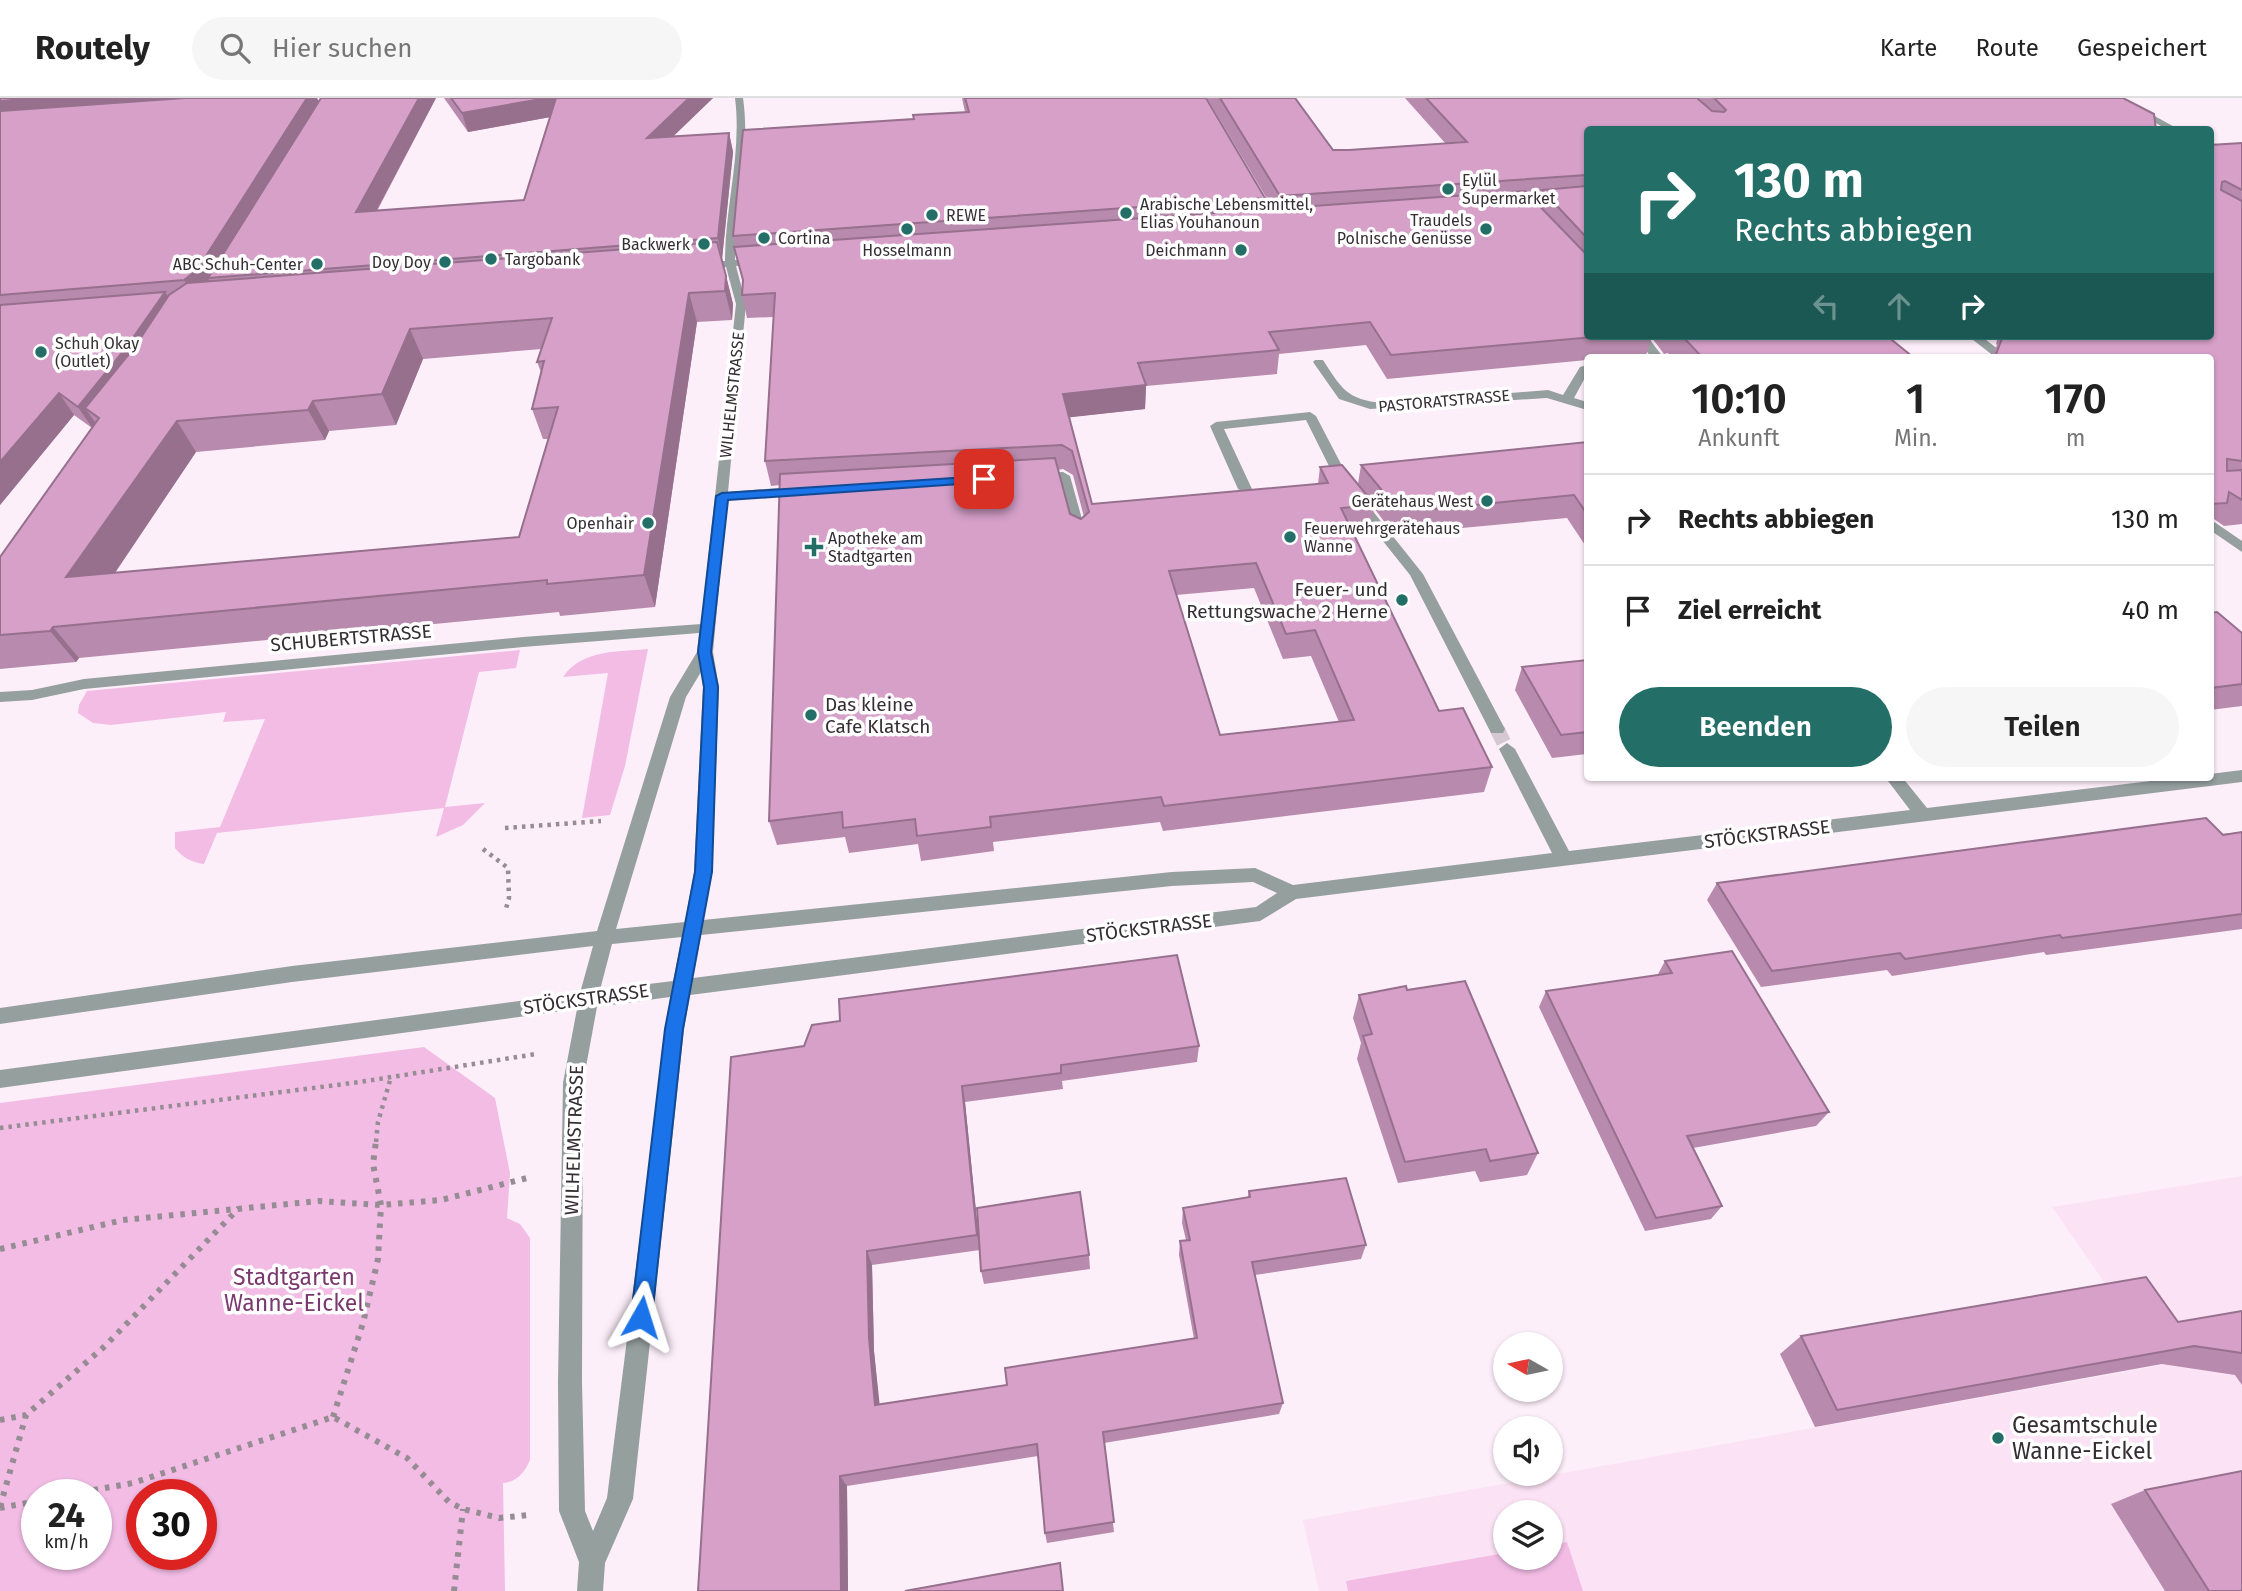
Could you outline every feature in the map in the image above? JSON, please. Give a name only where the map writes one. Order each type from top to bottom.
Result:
[{"type":"street","name":"WILHELMSTRASSE","points":[[590,1591],[592,1562],[620,1499],[674,1029],[704,872],[711,687],[705,652],[741,304],[730,264],[744,125],[739,98]]},
{"type":"street","points":[[2116,98],[2168,126]]},
{"type":"street","points":[[690,267],[772,260]]},
{"type":"street","points":[[1643,340],[1655,354]]},
{"type":"street","points":[[1979,340],[1998,354]]},
{"type":"street","name":"PASTORATSTRASSE","points":[[1319,362],[1336,393],[1348,401],[1364,406],[1383,407],[1548,394],[1584,405]]},
{"type":"street","points":[[1567,399],[1584,369]]},
{"type":"street","points":[[1245,489],[1216,426],[1310,416],[1346,486],[1416,574],[1497,729]]},
{"type":"street","points":[[1024,478],[1063,476],[1080,538]]},
{"type":"street","points":[[722,496],[813,489]]},
{"type":"street","points":[[2214,526],[2242,548]]},
{"type":"street","name":"SCHUBERTSTRASSE","points":[[0,697],[32,695],[98,683],[707,628]]},
{"type":"street","name":"WILHELMSTRASSE","points":[[592,1562],[572,1511],[573,1083],[588,1000],[605,935],[678,697],[705,652]]},
{"type":"street","points":[[1507,749],[1564,859]]},
{"type":"street","name":"STÖCKSTRASSE","points":[[2214,779],[2242,776]]},
{"type":"street","points":[[1896,781],[1923,815]]},
{"type":"street","name":"STÖCKSTRASSE","points":[[0,1079],[682,986],[1260,914],[1292,892],[2201,781]]},
{"type":"street","points":[[0,1016],[159,990],[605,935],[1209,876],[1255,875],[1292,892]]},
{"type":"path","points":[[505,828],[535,828],[643,817]]},
{"type":"path","points":[[483,849],[508,869],[509,898],[503,919]]},
{"type":"path","points":[[0,1128],[391,1077],[579,1047]]},
{"type":"path","points":[[333,1417],[363,1323],[378,1259],[380,1205],[373,1164],[378,1122],[391,1077]]},
{"type":"path","points":[[0,1249],[123,1220],[319,1201],[380,1205],[441,1200],[571,1167]]},
{"type":"path","points":[[0,1420],[26,1415],[105,1346],[239,1208]]},
{"type":"path","points":[[21,1504],[0,1508],[26,1415]]},
{"type":"path","points":[[112,1487],[133,1483],[333,1417],[407,1458],[449,1502],[463,1509],[499,1518],[572,1511]]},
{"type":"path","points":[[454,1591],[463,1509]]},
{"type":"shaded area","name":"Gesamtschule Wanne-Eickel","points":[[2242,1176],[2242,1591],[1319,1591],[1303,1520],[1493,1486],[1563,1486],[1563,1473],[2162,1365],[2052,1207]]},
{"type":"green space","points":[[648,649],[625,766],[610,815],[582,818],[608,673],[563,677],[580,661],[590,657]]},
{"type":"green space","points":[[520,650],[516,668],[479,672],[445,807],[485,803],[463,825],[436,837],[444,808],[217,833],[204,864],[195,862],[184,857],[175,848],[175,832],[220,827],[265,719],[223,722],[226,712],[111,725],[93,723],[78,713],[79,705],[87,691]]},
{"type":"green space","name":"Stadtgarten Wanne-Eickel","points":[[424,1047],[495,1098],[510,1173],[507,1218],[520,1224],[530,1238],[530,1460],[520,1476],[503,1483],[505,1591],[0,1591],[0,1103]]},
{"type":"green space","points":[[1567,1542],[1583,1591],[1348,1591],[1346,1581],[1493,1555],[1493,1570],[1563,1570],[1563,1543]]},
{"type":"building","points":[[0,98],[37,98],[0,101]]},
{"type":"building","points":[[185,98],[307,98],[197,270],[184,280],[0,295],[0,111]]},
{"type":"building","points":[[321,98],[419,98],[356,212],[524,200],[556,98],[689,98],[647,138],[729,133],[718,238],[208,278]]},
{"type":"building","points":[[451,98],[547,98],[462,113]]},
{"type":"building","points":[[965,98],[1206,98],[1265,198],[733,236],[743,130],[914,119],[913,115],[969,112]]},
{"type":"building","points":[[1220,98],[1295,98],[1333,150],[1467,142],[1426,98],[1697,98],[1712,111],[1724,112],[1726,110],[1714,98],[2123,98],[2154,114],[2156,126],[1584,126],[1584,175],[1280,196]]},
{"type":"building","points":[[2242,143],[2242,190],[2225,181],[2222,182],[2221,190],[2242,201],[2242,461],[2227,459],[2227,471],[2242,470],[2242,500],[2229,492],[2227,503],[2214,504],[2214,354],[1996,354],[2001,340],[2214,340],[2214,145]]},
{"type":"building","points":[[1584,186],[1584,235],[1542,190]]},
{"type":"building","points":[[1525,191],[1584,252],[1584,338],[1391,355],[1370,322],[1269,332],[1279,350],[1138,363],[1146,385],[1063,394],[1092,504],[1328,483],[1320,467],[1342,465],[1375,505],[1341,508],[1439,711],[1463,708],[1492,767],[1164,806],[1161,797],[990,817],[991,827],[917,836],[915,819],[843,828],[842,812],[769,821],[780,474],[1055,458],[1070,514],[1081,519],[1089,512],[1072,451],[1062,445],[765,461],[775,293],[742,295],[743,280],[734,247]],"holes":[[[1256,563],[1286,634],[1315,630],[1354,720],[1220,735],[1169,571]]]},
{"type":"building","points":[[717,242],[726,276],[725,291],[689,293],[644,575],[547,584],[547,580],[53,627],[50,631],[0,635],[0,557],[99,418],[85,408],[134,348],[169,295],[187,283]],"holes":[[[552,318],[537,362],[544,361],[532,409],[558,407],[519,537],[66,577],[177,421],[308,410],[313,401],[382,394],[410,329]]]},
{"type":"building","points":[[165,292],[125,349],[78,407],[59,393],[0,462],[0,305]]},
{"type":"building","points":[[1686,340],[1892,340],[1909,354],[1699,354]]},
{"type":"building","points":[[1584,442],[1584,510],[1574,495],[1435,509],[1430,502],[1394,505],[1361,465]]},
{"type":"building","points":[[2214,612],[2217,612],[2242,633],[2242,684],[2214,688]]},
{"type":"building","points":[[1584,660],[1584,732],[1561,735],[1522,667]]},
{"type":"building","points":[[2206,818],[2223,835],[2242,832],[2242,914],[2062,938],[2060,935],[1905,959],[1900,953],[1772,971],[1717,883]]},
{"type":"building","points":[[1732,951],[1829,1112],[1687,1136],[1722,1206],[1656,1218],[1546,991],[1672,973],[1665,961]]},
{"type":"building","points":[[1177,955],[1199,1046],[1061,1065],[1061,1073],[962,1086],[977,1235],[867,1251],[869,1338],[875,1405],[1007,1385],[1005,1368],[1197,1338],[1180,1241],[1190,1240],[1183,1208],[1250,1197],[1249,1191],[1346,1178],[1366,1245],[1252,1262],[1283,1403],[1103,1432],[1114,1522],[1045,1533],[1037,1444],[840,1476],[841,1591],[698,1591],[731,1057],[804,1046],[812,1025],[840,1021],[839,999]]},
{"type":"building","points":[[1465,981],[1538,1153],[1490,1161],[1486,1149],[1405,1162],[1363,1036],[1372,1034],[1359,995],[1406,986],[1407,990]]},
{"type":"building","points":[[1080,1192],[1089,1255],[981,1271],[977,1208]]},
{"type":"building","points":[[2146,1277],[2178,1322],[2242,1311],[2242,1353],[2194,1346],[1837,1410],[1801,1336]]},
{"type":"building","points":[[2242,1471],[2242,1591],[2209,1591],[2145,1490]]},
{"type":"building","points":[[1060,1563],[1063,1591],[905,1591]]},
{"type":"tunnel","points":[[1497,729],[1507,749]]},
{"type":"place","name":"Eylül Supermarket","points":[[1448,189]]},
{"type":"place","name":"Arabische Lebensmittel, Elias Youhanoun","points":[[1126,213]]},
{"type":"place","name":"REWE","points":[[932,215]]},
{"type":"place","name":"Hosselmann","points":[[907,229]]},
{"type":"place","name":"Traudels Polnische Genüsse","points":[[1486,229]]},
{"type":"place","name":"Cortina","points":[[764,238]]},
{"type":"place","name":"Backwerk","points":[[704,244]]},
{"type":"place","name":"Deichmann","points":[[1241,250]]},
{"type":"place","name":"Targobank","points":[[491,259]]},
{"type":"place","name":"Doy Doy","points":[[445,262]]},
{"type":"place","name":"ABC Schuh-Center","points":[[317,264]]},
{"type":"place","name":"Schuh Okay (Outlet)","points":[[41,352]]},
{"type":"place","name":"Gerätehaus West","points":[[1487,501]]},
{"type":"place","name":"Openhair","points":[[648,523]]},
{"type":"place","name":"Feuerwehrgerätehaus Wanne","points":[[1290,537]]},
{"type":"place","name":"Apotheke am Stadtgarten","points":[[814,547]]},
{"type":"place","name":"Feuer- und Rettungswache 2 Herne","points":[[1402,600]]},
{"type":"place","name":"Das kleine Cafe Klatsch","points":[[811,715]]},
{"type":"place","name":"Gesamtschule Wanne-Eickel","points":[[1998,1438]]},
{"type":"route","points":[[641,1317],[674,1029],[704,872],[711,687],[705,652],[722,496],[905,482],[984,479]]}]
